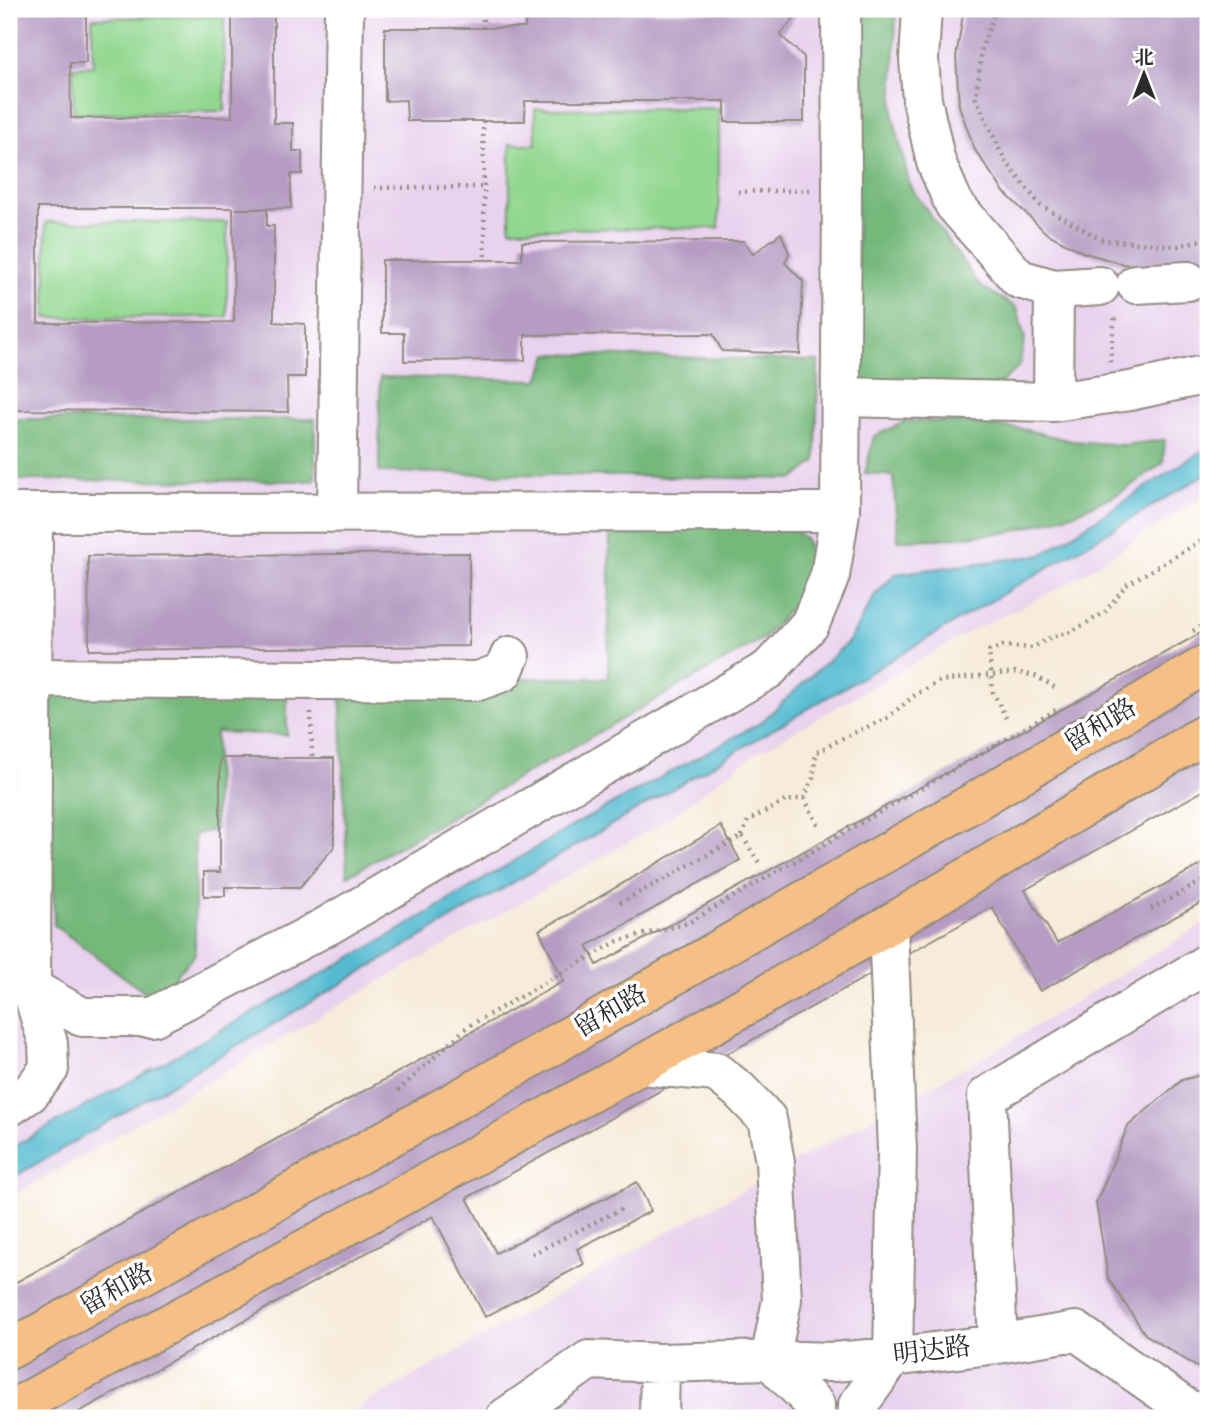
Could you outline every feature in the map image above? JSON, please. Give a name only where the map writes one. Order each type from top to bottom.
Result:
[{"type":"main road","name":"留和路","points":[[9,1350],[521,1064],[962,809],[1196,649]]},
{"type":"main road","name":"留和路","points":[[9,1411],[641,1065],[888,925],[1208,732]]},
{"type":"street","points":[[337,512],[344,9]]},
{"type":"street","points":[[31,988],[82,1017],[153,1017],[327,926],[769,669],[810,624],[830,576],[840,512],[841,9]]},
{"type":"street","points":[[922,9],[919,59],[922,100],[936,162],[954,204],[1019,279],[1054,289],[1188,281]]},
{"type":"street","points":[[1052,402],[1054,289]]},
{"type":"street","points":[[841,397],[1052,402],[1130,391],[1208,374]]},
{"type":"street","points":[[9,1107],[30,1093],[49,1069],[48,1043],[31,988],[21,513],[337,512],[507,524],[840,512]]},
{"type":"street","points":[[24,660],[478,681],[503,672],[510,656]]},
{"type":"street","points":[[858,1418],[858,1405],[892,1357],[897,1150],[888,925]]},
{"type":"street","name":"明达路","points":[[505,1418],[589,1360],[660,1363],[770,1360],[833,1362],[998,1344],[987,1096],[1208,963]]},
{"type":"street","points":[[641,1065],[716,1072],[739,1090],[767,1119],[775,1162],[782,1300],[770,1360],[815,1405],[816,1418]]},
{"type":"street","points":[[998,1344],[1076,1331],[1190,1411],[1208,1411]]},
{"type":"street","points":[[659,1418],[660,1363]]},
{"type":"path","points":[[483,9],[483,28]]},
{"type":"path","points":[[996,9],[982,48],[976,98],[1004,159],[1040,205],[1103,240],[1178,246],[1208,238]]},
{"type":"path","points":[[483,121],[485,260]]},
{"type":"path","points":[[342,188],[483,187]]},
{"type":"path","points":[[738,192],[842,189]]},
{"type":"path","points":[[1006,718],[993,692],[989,651],[1003,646],[1032,648],[1051,637],[1071,632],[1104,613],[1126,585],[1208,537]]},
{"type":"path","points":[[1196,649],[1208,622]]},
{"type":"path","points":[[804,798],[813,778],[816,753],[887,718],[915,695],[940,681],[1015,672],[1035,676],[1056,688]]},
{"type":"path","points":[[396,1093],[467,1027],[618,941],[688,923],[1063,706]]},
{"type":"path","points":[[804,798],[820,828]]},
{"type":"path","points":[[620,903],[742,836],[748,821],[785,801],[804,798]]},
{"type":"path","points":[[742,836],[760,864]]},
{"type":"path","points":[[1151,909],[1208,878]]},
{"type":"path","points":[[532,1254],[623,1208]]},
{"type":"shaded area","points":[[9,9],[1208,9],[1208,493],[1067,584],[971,631],[754,754],[661,824],[358,994],[9,1198]]},
{"type":"shaded area","points":[[1208,921],[1208,1418],[340,1418],[991,1053]]},
{"type":"green space","points":[[855,9],[896,9],[893,115],[910,186],[979,285],[1017,308],[1025,339],[1019,366],[997,387],[861,383],[854,122]]},
{"type":"green space","points":[[224,16],[225,111],[74,114],[73,67],[93,66],[92,18]]},
{"type":"green space","points":[[719,108],[719,228],[510,229],[510,144],[536,144],[535,109]]},
{"type":"green space","points":[[46,222],[227,222],[227,317],[46,318]]},
{"type":"green space","points":[[548,354],[818,361],[816,461],[794,479],[379,472],[380,377],[539,380]]},
{"type":"green space","points":[[9,419],[315,419],[315,481],[9,480]]},
{"type":"green space","points":[[907,421],[961,422],[1023,429],[1072,441],[1123,445],[1165,440],[1163,463],[1122,492],[1075,513],[1011,532],[898,540],[893,476],[865,473],[874,436]]},
{"type":"green space","points":[[782,522],[805,538],[812,561],[794,604],[764,638],[347,876],[340,689],[507,678],[608,678],[610,524]]},
{"type":"green space","points":[[51,687],[287,687],[287,735],[216,732],[215,830],[195,834],[195,954],[155,1000],[54,925]]},
{"type":"water","points":[[1208,447],[1208,473],[9,1180],[9,1149],[393,934],[572,826],[760,723],[849,641],[875,595],[895,574],[1041,555]]},
{"type":"building","points":[[9,9],[86,9],[86,63],[70,63],[71,118],[232,117],[232,9],[274,9],[274,123],[293,123],[293,151],[302,151],[302,174],[291,174],[291,208],[236,209],[267,209],[267,226],[274,226],[274,322],[305,324],[305,377],[287,377],[288,412],[9,410]],"holes":[[[38,208],[233,208],[234,322],[38,323]]]},
{"type":"building","points":[[761,9],[790,9],[795,17],[780,35],[804,57],[804,122],[725,122],[725,101],[525,101],[525,121],[407,121],[406,100],[385,101],[385,28],[525,28],[525,12],[757,12]]},
{"type":"building","points":[[964,9],[1208,9],[1208,265],[1167,268],[1123,264],[1082,252],[1046,233],[1004,192],[975,150],[959,106],[956,57]]},
{"type":"building","points":[[781,233],[789,253],[785,263],[803,281],[800,354],[722,351],[713,334],[525,335],[525,360],[404,361],[404,333],[382,333],[382,260],[522,260],[522,242],[744,241],[753,254]]},
{"type":"building","points":[[469,553],[469,646],[89,650],[88,556]]},
{"type":"building","points":[[1208,629],[1208,788],[1025,890],[1057,943],[1208,861],[1208,899],[1040,991],[992,907],[467,1198],[496,1253],[637,1182],[651,1211],[577,1249],[584,1264],[485,1317],[433,1216],[68,1418],[9,1418],[9,1286],[564,981],[539,930],[721,826],[740,860],[587,946],[597,965]]},
{"type":"building","points":[[220,758],[334,758],[334,847],[300,887],[225,887],[225,896],[204,896],[204,872],[220,872]]},
{"type":"building","points":[[1208,1073],[1208,1374],[1145,1334],[1108,1278],[1096,1203],[1128,1126],[1182,1080]]}]
